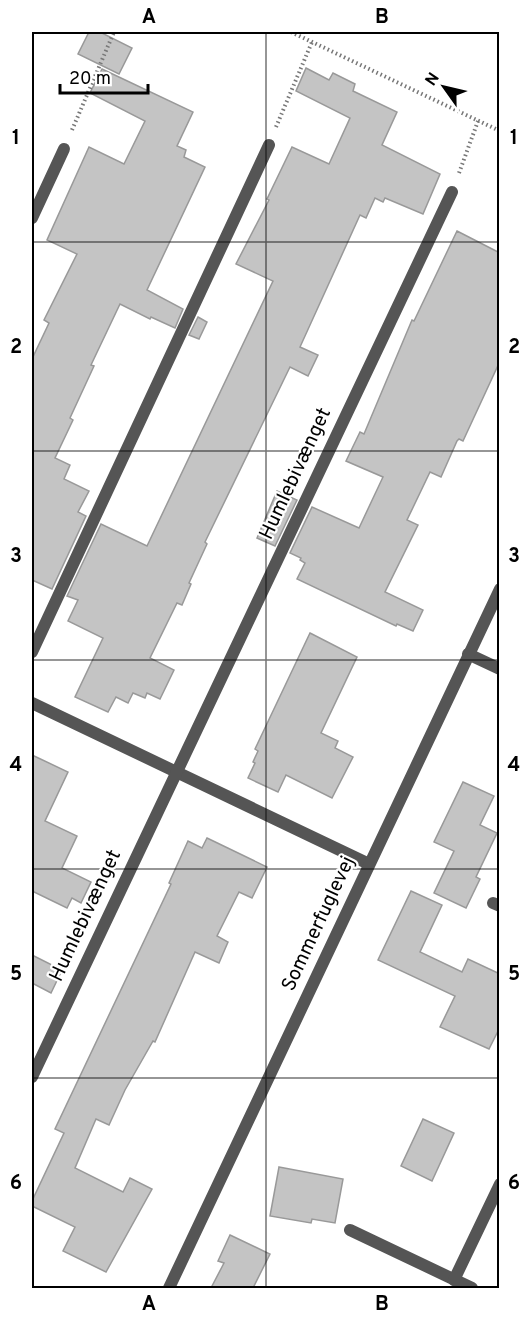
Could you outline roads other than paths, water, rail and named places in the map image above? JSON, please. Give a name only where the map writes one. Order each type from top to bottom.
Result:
[{"type":"street","points":[[32,652],[269,145]]},
{"type":"street","points":[[32,218],[64,148]]},
{"type":"street","name":"Humlebivænget","points":[[32,1077],[452,192]]},
{"type":"street","name":"Sommerfuglevej","points":[[168,1288],[500,589]]},
{"type":"street","points":[[468,654],[500,669]]},
{"type":"street","points":[[32,703],[369,864]]},
{"type":"street","points":[[454,1280],[500,1184]]},
{"type":"street","points":[[350,1230],[472,1288]]}]
